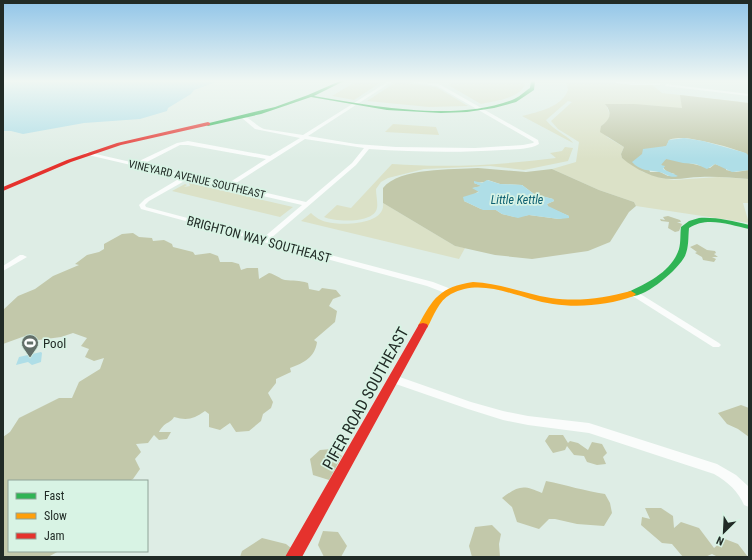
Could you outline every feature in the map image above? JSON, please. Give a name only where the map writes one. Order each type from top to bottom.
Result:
[{"type":"street","points":[[3,186],[63,161],[116,144],[161,133],[245,118],[284,107]]},
{"type":"street","points":[[228,186],[350,107]]},
{"type":"street","points":[[391,107],[416,110],[484,107]]},
{"type":"street","points":[[245,118],[257,128],[368,147],[449,151],[500,149],[536,144],[536,141],[479,108]]},
{"type":"street","points":[[136,165],[179,144],[188,143],[270,158]]},
{"type":"street","points":[[265,240],[359,160],[368,147]]},
{"type":"street","points":[[3,189],[87,154]]},
{"type":"street","name":"VINEYARD AVENUE SOUTHEAST","points":[[87,154],[307,204]]},
{"type":"street","name":"BRIGHTON WAY SOUTHEAST","points":[[187,177],[147,200],[142,205],[143,208],[430,284],[448,291]]},
{"type":"street","name":"PIFER ROAD SOUTHEAST","points":[[293,557],[436,302],[448,291],[468,285],[485,286],[540,299],[575,302],[610,300],[634,293],[662,277],[675,264],[683,249],[685,227],[690,222],[700,220],[715,221],[749,227]]},
{"type":"street","points":[[3,269],[24,258]]},
{"type":"street","points":[[634,293],[716,344]]},
{"type":"street","points":[[394,379],[500,414],[521,419],[572,424],[589,428],[717,470],[730,476],[740,485],[749,501]]},
{"type":"green space","points":[[561,107],[546,120],[573,143],[522,116],[549,108]]},
{"type":"green space","points":[[566,107],[607,107],[610,115],[608,121],[601,126],[607,137],[624,147],[621,154],[622,158],[643,172],[661,178],[674,180],[718,177],[749,179],[749,203],[743,203],[749,223],[636,206],[634,202],[599,190],[552,169],[576,162],[579,142],[558,129],[551,121]]},
{"type":"green space","points":[[607,107],[749,107],[749,156],[729,147],[685,138],[675,138],[669,140],[667,146],[643,152],[650,172],[660,172],[668,176],[675,174],[667,172],[661,165],[662,161],[668,158],[710,168],[715,164],[726,168],[726,170],[736,172],[749,170],[749,179],[697,177],[668,179],[654,176],[640,170],[622,158],[621,154],[624,147],[600,132],[601,126],[607,121],[610,113]]},
{"type":"green space","points":[[665,107],[744,107],[749,121]]},
{"type":"green space","points":[[393,124],[436,127],[439,135],[385,132]]},
{"type":"green space","points":[[565,147],[573,148],[568,161],[524,170],[490,166],[424,169],[388,178],[381,182],[376,189],[377,208],[369,217],[345,221],[324,217],[337,205],[351,208],[392,164],[454,166],[556,158],[550,153],[562,151]]},
{"type":"green space","points":[[478,168],[526,172],[552,169],[599,190],[634,202],[636,206],[629,212],[610,242],[588,251],[532,259],[495,255],[455,246],[383,203],[383,188],[391,181],[401,176],[427,171]],"holes":[[[488,180],[500,184],[522,185],[534,194],[553,199],[554,201],[547,204],[548,207],[569,216],[559,219],[529,215],[515,217],[502,214],[496,210],[481,209],[464,201],[479,191],[473,188],[482,186],[474,183],[485,182]]]},
{"type":"green space","points":[[189,183],[293,207],[280,217],[172,191],[185,184],[187,185],[184,187],[190,186]]},
{"type":"green space","points":[[383,203],[455,246],[465,248],[459,259],[301,221],[311,213],[318,219],[327,222],[352,224],[362,222],[371,220],[378,216],[382,210]]},
{"type":"green space","points":[[668,216],[680,220],[681,222],[677,222],[682,224],[679,231],[675,232],[668,228],[669,222],[661,221],[660,219],[665,220],[663,217]]},
{"type":"green space","points":[[133,233],[139,237],[152,238],[153,241],[164,240],[172,244],[173,247],[193,252],[195,255],[210,253],[218,256],[220,262],[232,262],[239,264],[241,270],[247,268],[258,268],[259,279],[269,273],[281,279],[308,283],[309,289],[319,291],[322,288],[336,290],[341,296],[333,299],[329,306],[337,311],[335,322],[314,340],[317,342],[316,347],[308,359],[290,368],[291,372],[276,379],[276,383],[268,393],[273,402],[271,408],[263,414],[261,421],[249,431],[236,432],[230,423],[220,430],[209,427],[209,414],[205,411],[190,418],[183,419],[174,417],[163,426],[159,432],[171,432],[167,439],[159,440],[154,435],[148,443],[136,444],[141,452],[135,459],[140,469],[131,480],[8,480],[8,552],[57,552],[48,557],[3,557],[3,437],[10,432],[19,418],[59,398],[72,398],[79,382],[100,369],[104,358],[94,361],[85,357],[89,349],[81,346],[87,338],[73,333],[61,337],[31,341],[25,336],[3,344],[3,310],[18,296],[35,289],[53,276],[79,265],[75,264],[87,255],[104,249],[104,244],[122,234]]},
{"type":"green space","points":[[697,244],[707,250],[715,251],[716,253],[714,254],[718,257],[712,257],[716,259],[714,262],[703,260],[702,257],[695,253],[697,252],[690,247]]},
{"type":"green space","points":[[741,405],[749,408],[749,437],[738,429],[727,424],[718,413]]},
{"type":"green space","points":[[549,435],[563,435],[568,443],[570,441],[578,443],[588,450],[592,442],[602,444],[607,453],[603,457],[606,464],[597,465],[587,462],[584,456],[574,455],[567,446],[565,450],[553,453],[545,441]]},
{"type":"green space","points":[[331,449],[342,456],[329,480],[313,475],[310,459],[320,450]]},
{"type":"green space","points":[[546,481],[605,494],[610,503],[612,513],[604,526],[577,524],[549,519],[539,529],[517,522],[512,507],[502,498],[512,491],[525,487],[542,493]]},
{"type":"green space","points":[[645,508],[661,508],[673,516],[674,528],[681,522],[699,528],[714,548],[725,539],[738,544],[748,557],[718,557],[712,554],[705,557],[683,557],[672,544],[662,543],[641,525],[642,517],[650,519]]},
{"type":"green space","points":[[492,525],[501,534],[499,544],[500,557],[472,557],[469,546],[475,527]]},
{"type":"green space","points":[[323,531],[338,532],[347,546],[341,557],[324,557],[318,545]]},
{"type":"green space","points":[[262,538],[286,544],[302,557],[240,557],[242,551]]},
{"type":"water","points":[[3,107],[169,107],[167,111],[140,119],[84,123],[23,134],[3,131]]},
{"type":"water","points":[[684,138],[703,141],[746,153],[749,156],[749,170],[732,172],[715,164],[707,169],[696,164],[666,159],[661,165],[665,166],[663,169],[678,176],[673,177],[641,169],[632,162],[642,154],[643,149],[666,146],[669,140]]},
{"type":"water","name":"Little Kettle","points":[[487,180],[500,184],[522,185],[534,194],[553,199],[554,201],[547,204],[548,206],[569,216],[569,218],[559,219],[529,215],[518,218],[502,214],[496,210],[483,210],[464,201],[463,197],[479,192],[472,188],[481,186],[474,183],[474,181],[482,183]]},
{"type":"water","name":"Pool","points":[[41,352],[41,362],[32,365],[28,362],[16,365],[19,357]]},
{"type":"traffic: fast","points":[[208,124],[260,113],[279,107]]},
{"type":"traffic: fast","points":[[379,107],[441,112],[467,111],[491,107]]},
{"type":"traffic: fast","points":[[631,294],[647,287],[669,271],[680,257],[683,249],[685,227],[692,223],[716,220],[749,227]]},
{"type":"traffic: slow","points":[[423,326],[433,307],[440,298],[448,292],[460,287],[485,285],[550,301],[570,303],[601,301],[631,294]]},
{"type":"traffic: jam","points":[[3,189],[69,161],[119,144],[208,124]]},
{"type":"traffic: jam","points":[[293,557],[423,326]]},
{"type":"place","name":"Pool","points":[[30,358]]}]
